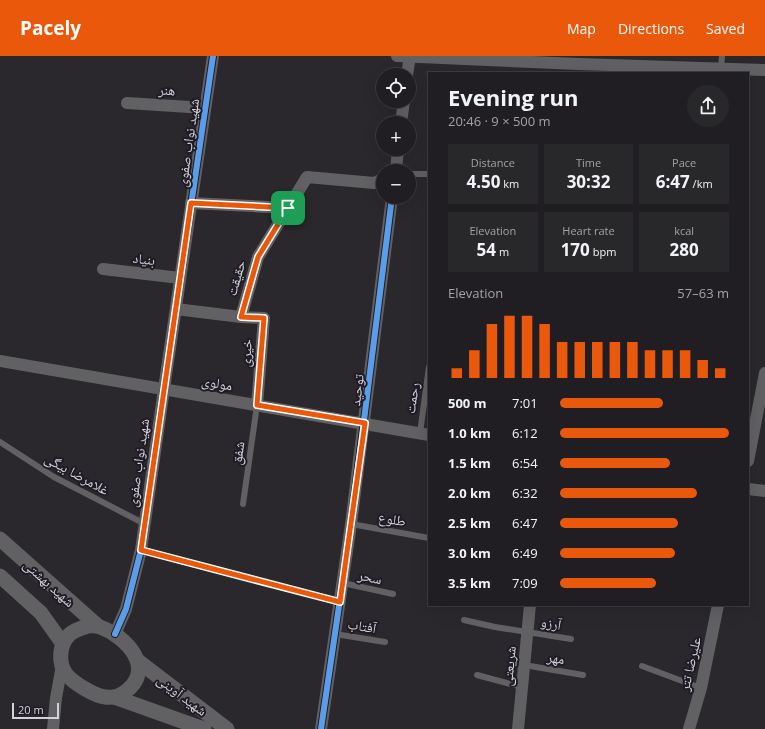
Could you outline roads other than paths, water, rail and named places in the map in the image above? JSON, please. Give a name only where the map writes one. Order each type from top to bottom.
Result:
[{"type":"street","name":"شهید نواب صفوی","points":[[115,634],[126,609],[141,550],[213,56]]},
{"type":"street","points":[[397,56],[721,71],[765,70]]},
{"type":"street","points":[[408,68],[410,56]]},
{"type":"street","name":"هنر","points":[[127,103],[205,108]]},
{"type":"street","name":"حقیقت","points":[[241,317],[258,257],[307,177],[376,182]]},
{"type":"street","points":[[191,203],[288,208]]},
{"type":"street","name":"توحید","points":[[321,729],[365,423],[391,204]]},
{"type":"street","name":"بنیاد","points":[[103,268],[180,278]]},
{"type":"street","name":"خیری","points":[[176,309],[241,317],[264,318],[257,405]]},
{"type":"street","name":"مولوی","points":[[0,361],[424,434]]},
{"type":"street","points":[[749,456],[765,374]]},
{"type":"street","points":[[749,488],[765,491]]},
{"type":"street","name":"شهید بهشتی","points":[[0,539],[98,626]]},
{"type":"street","name":"شهید بهشتی","points":[[0,576],[41,613],[63,644]]},
{"type":"street","name":"شریعتی","points":[[518,729],[530,606]]},
{"type":"street","name":"علیرضا تتر","points":[[689,729],[701,688],[718,606]]},
{"type":"street","points":[[53,729],[56,698],[62,665],[61,655],[63,644],[69,635],[78,629],[88,626],[98,626],[115,634],[134,652],[138,661],[138,671],[136,680],[131,688],[124,694],[114,697],[105,697],[80,686],[67,675],[62,665]]},
{"type":"street","name":"شهید آوینی","points":[[138,661],[227,729]]},
{"type":"street","name":"شهید آوینی","points":[[114,697],[204,729]]},
{"type":"lane","points":[[721,71],[722,56]]},
{"type":"lane","points":[[416,174],[428,174]]},
{"type":"lane","name":"رحمت","points":[[424,434],[428,380]]},
{"type":"lane","name":"شفق","points":[[243,504],[257,405]]},
{"type":"lane","name":"غلامرضا بیگی","points":[[0,442],[54,477],[145,524]]},
{"type":"lane","name":"طلوع","points":[[351,524],[428,538]]},
{"type":"lane","points":[[141,550],[340,602]]},
{"type":"lane","name":"سحر","points":[[343,583],[393,594]]},
{"type":"lane","name":"آرزو","points":[[464,620],[495,627],[571,639]]},
{"type":"lane","name":"آفتاب","points":[[335,634],[385,642]]},
{"type":"lane","name":"مهر","points":[[524,665],[583,675]]},
{"type":"lane","points":[[642,666],[701,688]]},
{"type":"lane","points":[[477,675],[522,687]]}]
